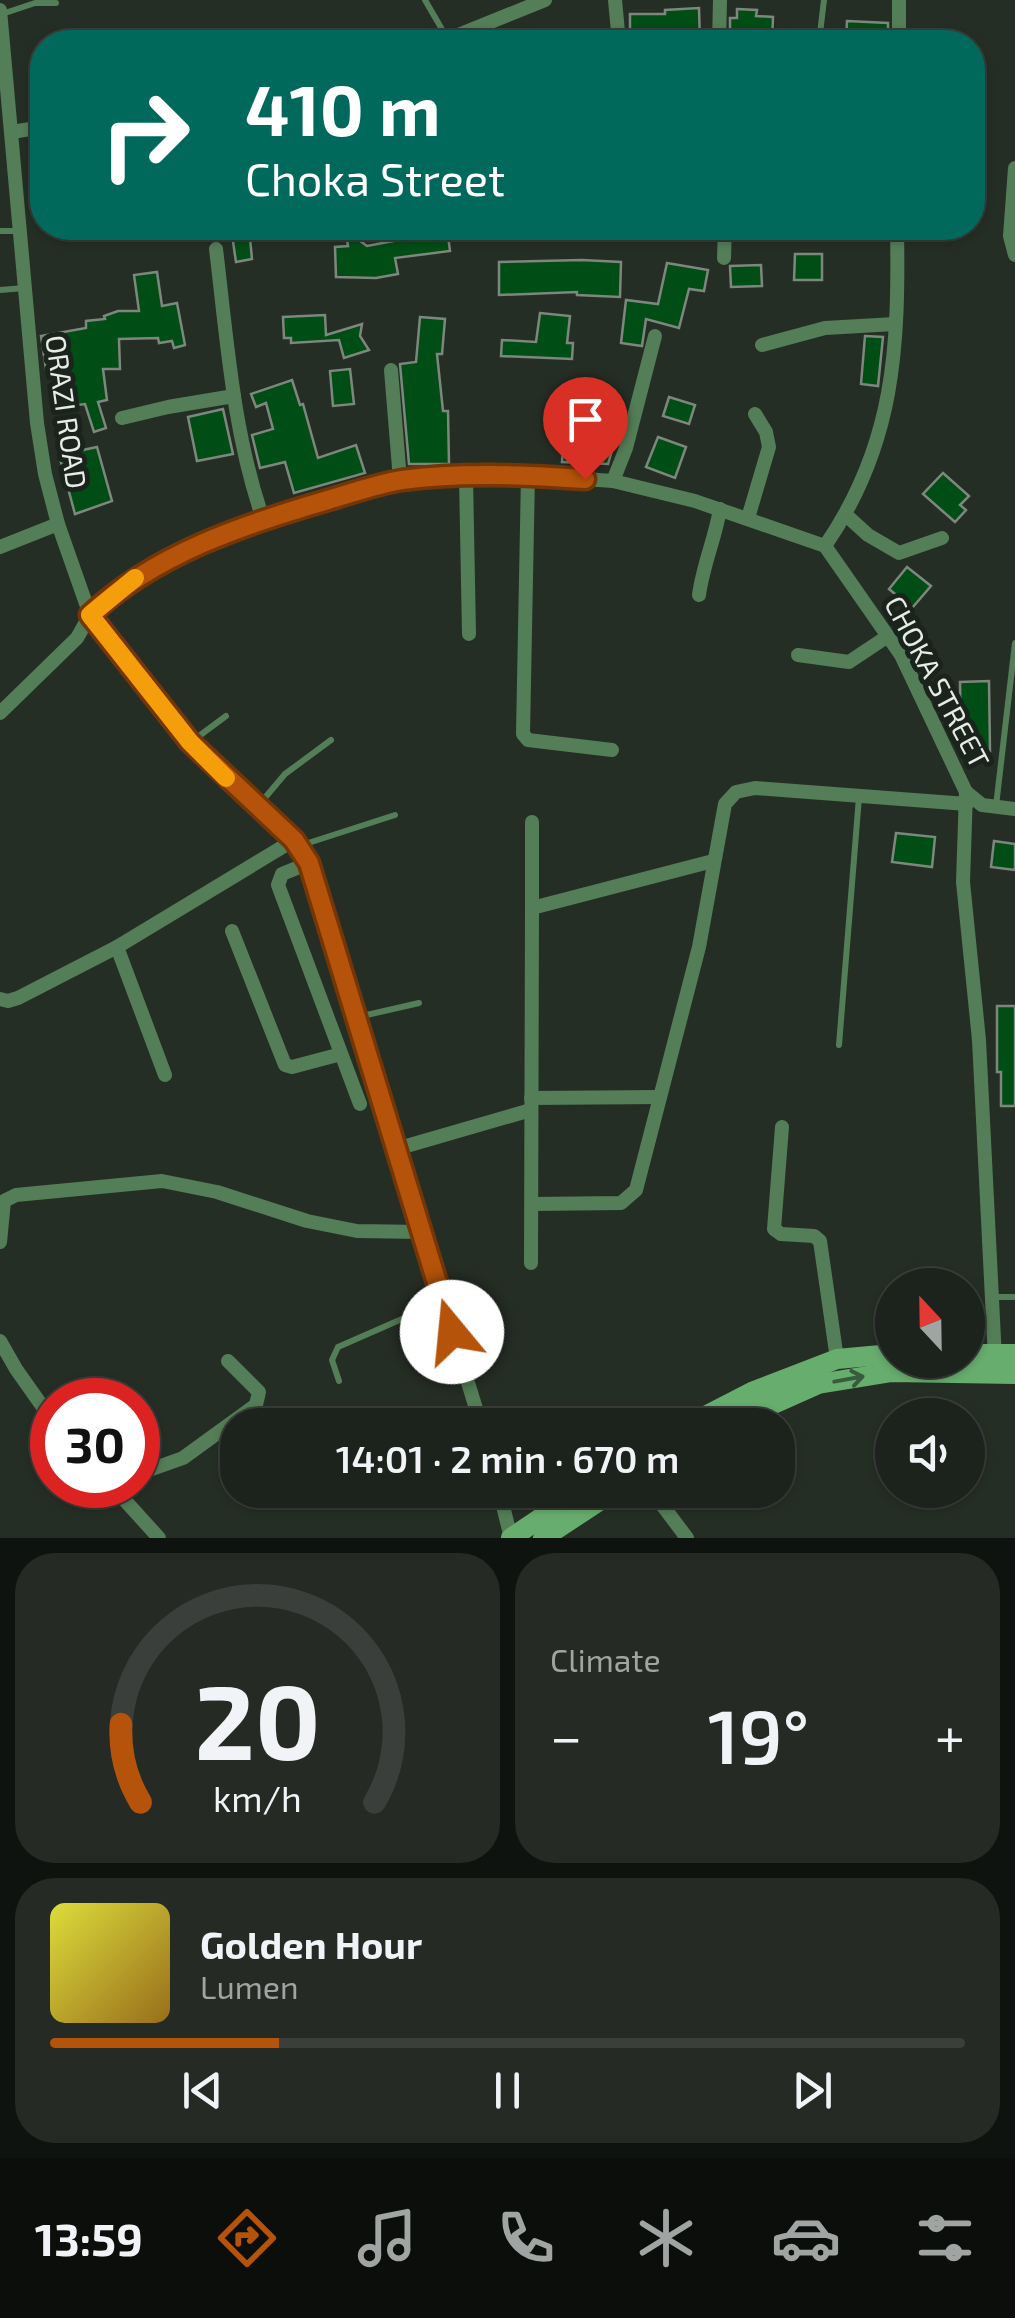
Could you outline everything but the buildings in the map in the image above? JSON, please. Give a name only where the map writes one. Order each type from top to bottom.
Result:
[{"type":"main road","points":[[723,1408],[837,1359],[875,1356]]},
{"type":"main road","points":[[764,1408],[818,1384],[892,1372],[1005,1364]]},
{"type":"main road","points":[[511,1538],[555,1508]]},
{"type":"main road","points":[[543,1538],[589,1508]]},
{"type":"street","points":[[471,30],[545,0]]},
{"type":"street","points":[[615,0],[618,30]]},
{"type":"street","points":[[719,30],[720,0]]},
{"type":"street","points":[[899,30],[900,0]]},
{"type":"street","name":"ORAZI ROAD","points":[[0,12],[12,132],[7,160],[21,231],[37,423],[58,524],[90,615],[190,742],[296,843],[309,863],[476,1408]]},
{"type":"street","points":[[12,132],[30,128]]},
{"type":"street","points":[[1015,168],[1010,243],[1015,255]]},
{"type":"street","points":[[724,258],[725,240]]},
{"type":"street","points":[[0,713],[77,638],[90,615],[136,578],[263,519],[400,480],[528,475],[613,481],[720,508],[825,546],[864,480],[883,427],[895,324],[897,240]]},
{"type":"street","points":[[216,249],[247,474],[263,519]]},
{"type":"street","points":[[762,345],[825,328],[895,324]]},
{"type":"street","points":[[613,481],[626,448],[655,336]]},
{"type":"street","points":[[391,370],[400,480]]},
{"type":"street","points":[[122,418],[234,396]]},
{"type":"street","points":[[748,518],[769,447],[766,432],[755,414]]},
{"type":"street","points":[[528,475],[522,734],[528,740],[612,750]]},
{"type":"street","points":[[466,476],[469,634]]},
{"type":"street","points":[[700,596],[703,568],[714,541],[720,508]]},
{"type":"street","points":[[846,515],[868,535],[899,553],[942,538]]},
{"type":"street","points":[[0,547],[58,524]]},
{"type":"street","name":"CHOKA STREET","points":[[825,546],[888,636],[937,726],[966,798]]},
{"type":"street","points":[[798,655],[849,662],[888,636]]},
{"type":"street","points":[[532,1204],[621,1203],[640,1178],[699,948],[724,804],[736,792],[756,788],[859,796],[966,798],[982,806],[1015,809]]},
{"type":"street","points":[[966,798],[964,882],[979,1040],[993,1297],[1005,1364]]},
{"type":"street","points":[[531,1263],[532,822]]},
{"type":"street","points":[[0,998],[18,998],[117,947],[296,843]]},
{"type":"street","points":[[532,908],[713,861]]},
{"type":"street","points":[[309,863],[282,874],[278,884],[360,1104]]},
{"type":"street","points":[[232,931],[285,1065],[292,1067],[341,1054]]},
{"type":"street","points":[[117,947],[165,1075]]},
{"type":"street","points":[[396,1149],[532,1104],[660,1098]]},
{"type":"street","points":[[782,1126],[774,1229],[781,1234],[814,1236],[820,1242],[837,1359]]},
{"type":"street","points":[[0,1242],[4,1201],[16,1195],[162,1181],[218,1192],[307,1221],[356,1230],[422,1232]]},
{"type":"street","points":[[0,1340],[30,1389]]},
{"type":"street","points":[[160,1466],[183,1458],[256,1405],[259,1392],[228,1361]]},
{"type":"street","points":[[132,1508],[160,1538]]},
{"type":"street","points":[[504,1508],[511,1538]]},
{"type":"street","points":[[665,1508],[688,1538]]},
{"type":"lane","points":[[425,0],[439,30]]},
{"type":"lane","points":[[820,30],[824,0]]},
{"type":"lane","points":[[0,12],[34,3],[56,3]]},
{"type":"lane","points":[[0,232],[21,231]]},
{"type":"lane","points":[[0,290],[26,288]]},
{"type":"lane","points":[[996,807],[1015,642]]},
{"type":"lane","points":[[190,742],[226,716]]},
{"type":"lane","points":[[257,806],[285,774],[331,740]]},
{"type":"lane","points":[[839,1045],[859,796]]},
{"type":"lane","points":[[296,843],[394,815]]},
{"type":"lane","points":[[356,1017],[419,1004]]},
{"type":"lane","points":[[993,1297],[1015,1297]]},
{"type":"lane","points":[[339,1381],[332,1360],[338,1347],[442,1301]]},
{"type":"slow traffic","points":[[135,578],[90,615],[153,698],[226,778]]},
{"type":"route","points":[[452,1332],[309,863],[294,840],[190,742],[90,615],[136,578],[194,548],[263,519],[350,493],[400,480],[466,476],[585,479]]}]
